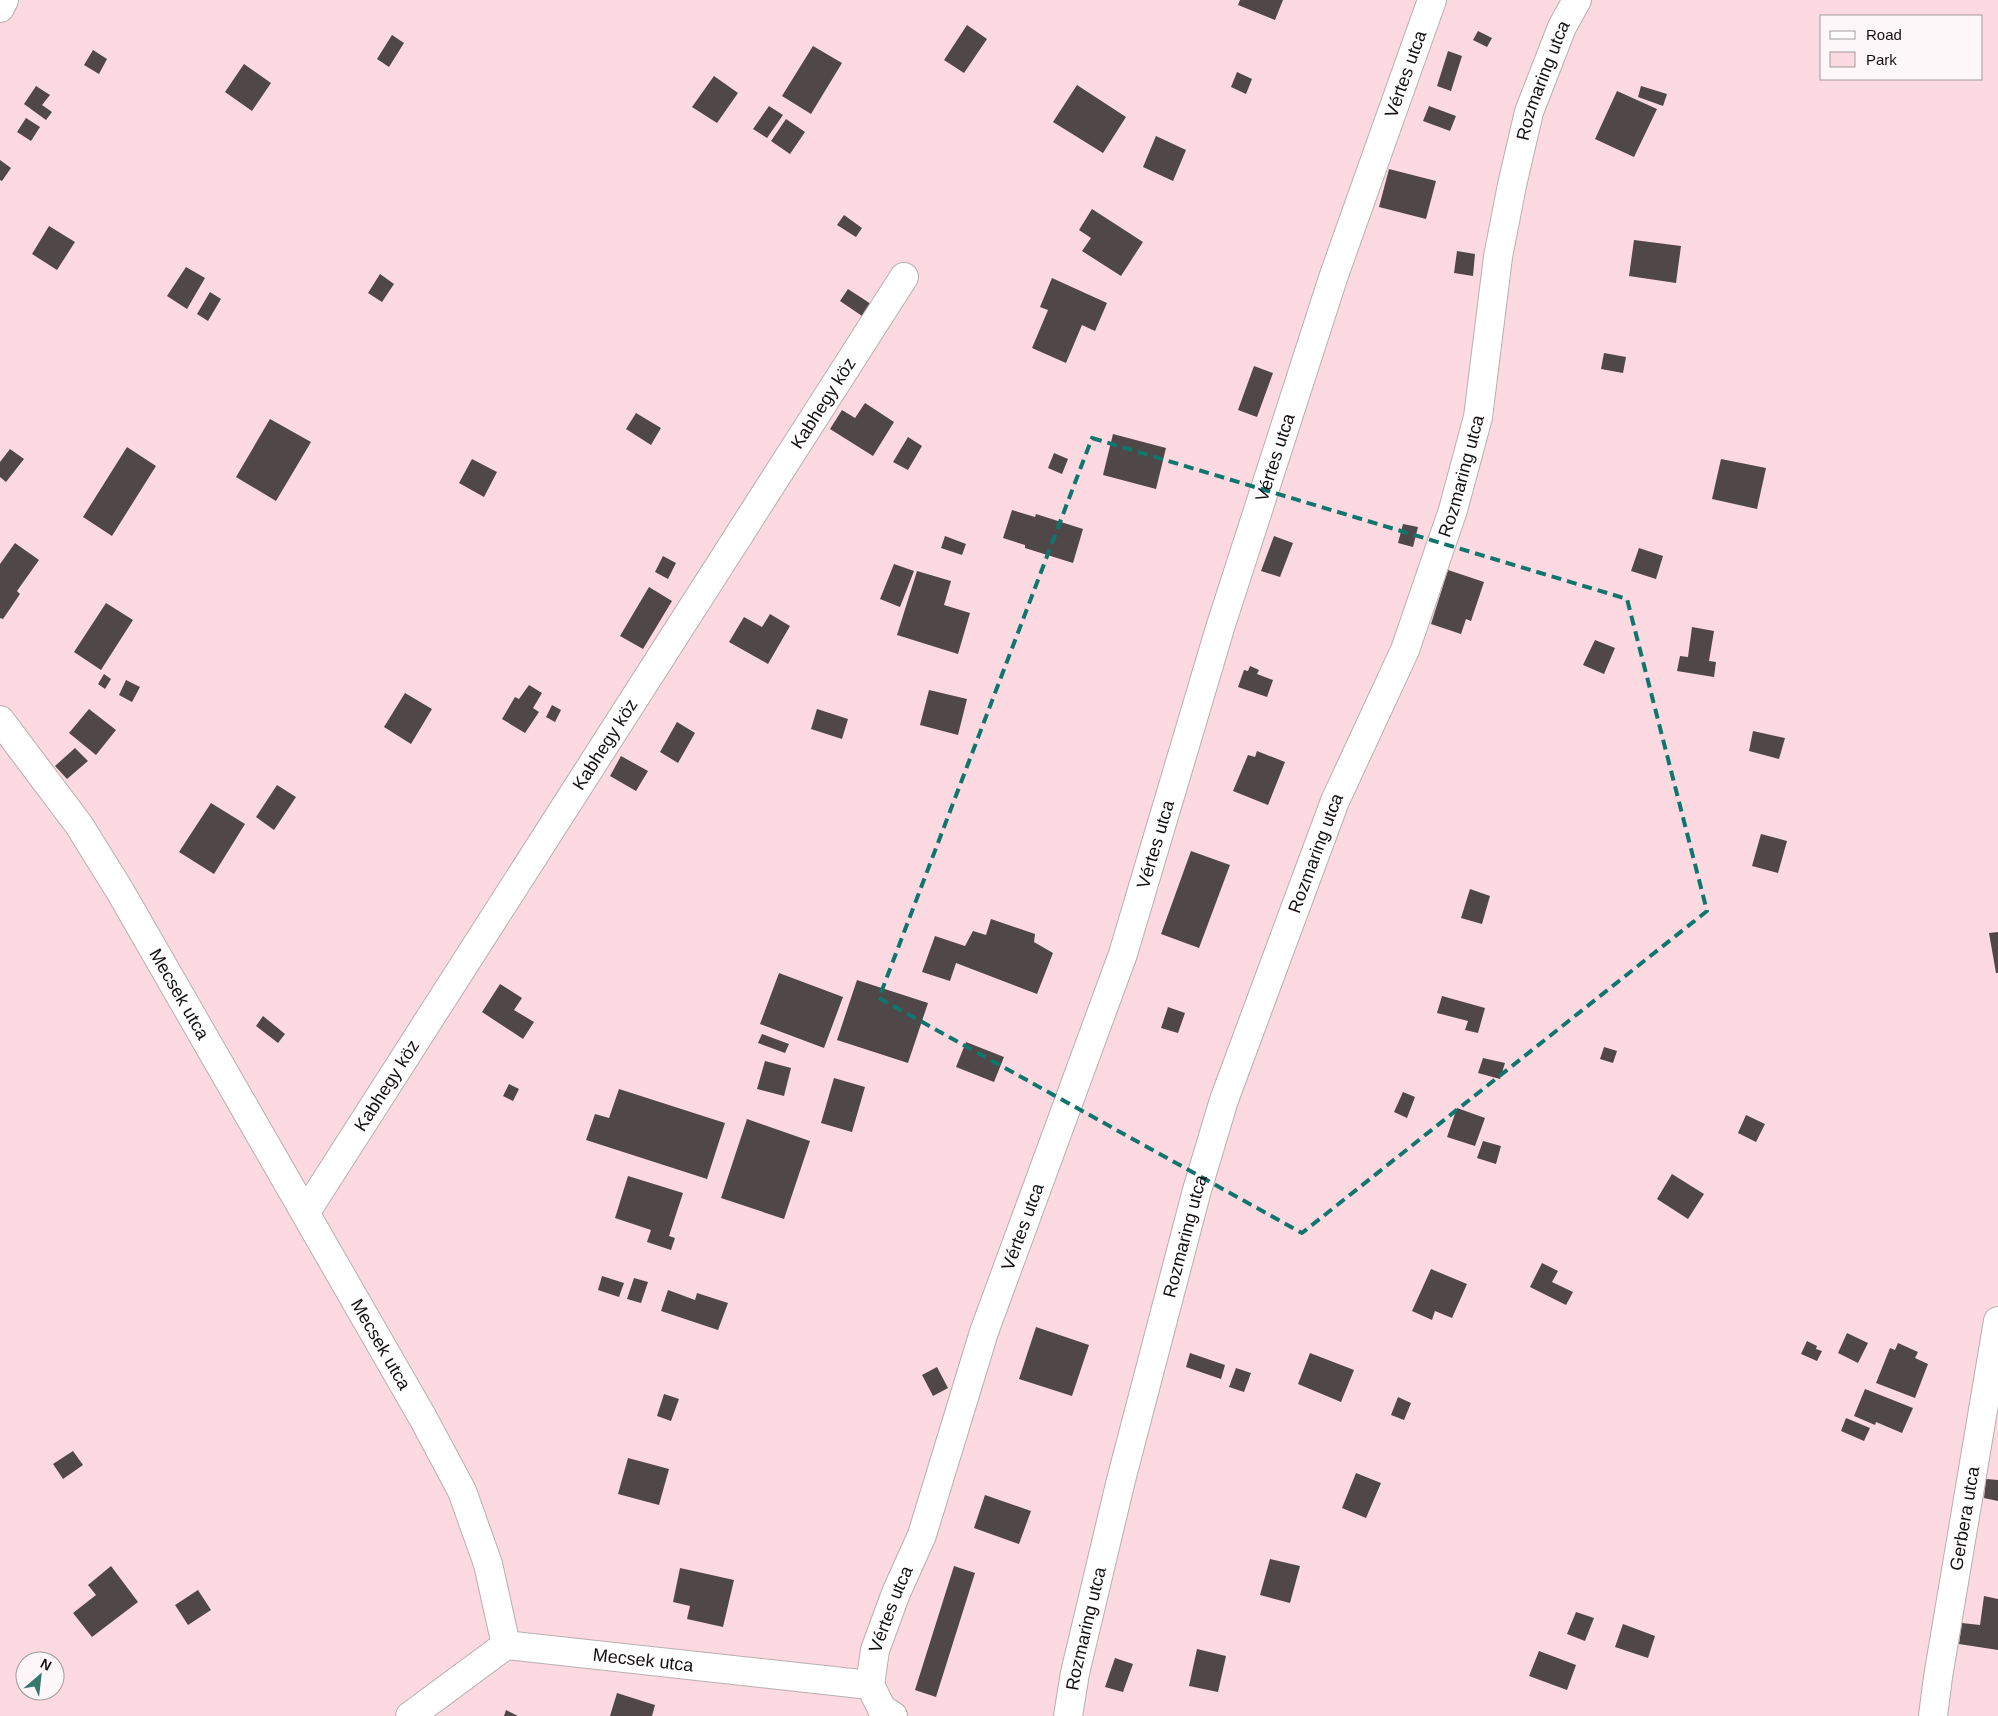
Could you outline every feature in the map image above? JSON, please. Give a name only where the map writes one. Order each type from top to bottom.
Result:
[{"type":"street","points":[[0,8],[4,0]]},
{"type":"street","name":"Vértes utca","points":[[881,1706],[875,1650],[896,1593],[922,1534],[984,1332],[1123,954],[1217,638],[1334,275],[1432,0]]},
{"type":"street","name":"Rozmaring utca","points":[[1068,1716],[1075,1673],[1121,1480],[1197,1190],[1224,1100],[1334,801],[1404,650],[1453,510],[1478,417],[1498,257],[1528,112],[1562,27],[1577,0]]},
{"type":"street","name":"Kabhegy köz","points":[[306,1212],[904,277]]},
{"type":"street","name":"Mecsek utca","points":[[0,720],[79,824],[120,891],[423,1418],[462,1491],[488,1564],[506,1645],[881,1706]]},
{"type":"street","name":"Gerbera utca","points":[[1933,1716],[1998,1321]]},
{"type":"street","points":[[410,1716],[506,1645]]},
{"type":"highlighted area","points":[[1092,438],[1627,599],[1707,911],[1302,1233],[879,998]]},
{"type":"green space","points":[[0,0],[1998,0],[1998,1716],[0,1716]]},
{"type":"building","points":[[1240,0],[1283,0],[1275,20],[1238,5]]},
{"type":"building","points":[[967,25],[987,39],[964,73],[944,60]]},
{"type":"building","points":[[1478,31],[1492,38],[1487,47],[1473,40]]},
{"type":"building","points":[[392,35],[404,43],[389,67],[377,59]]},
{"type":"building","points":[[813,46],[842,63],[811,114],[782,96]]},
{"type":"building","points":[[93,50],[107,59],[99,74],[84,65]]},
{"type":"building","points":[[1448,51],[1462,56],[1451,91],[1437,86]]},
{"type":"building","points":[[244,64],[271,83],[252,111],[225,92]]},
{"type":"building","points":[[1237,72],[1252,79],[1246,94],[1231,87]]},
{"type":"building","points":[[714,76],[738,93],[717,123],[692,107]]},
{"type":"building","points":[[1077,85],[1126,117],[1103,153],[1053,122]]},
{"type":"building","points":[[36,86],[50,95],[42,105],[52,112],[46,120],[24,104]]},
{"type":"building","points":[[1641,86],[1667,94],[1663,106],[1638,97]]},
{"type":"building","points":[[1617,91],[1657,109],[1634,157],[1595,139]]},
{"type":"building","points":[[769,106],[783,115],[767,138],[753,129]]},
{"type":"building","points":[[1429,106],[1456,116],[1450,131],[1423,121]]},
{"type":"building","points":[[26,118],[40,127],[31,141],[17,132]]},
{"type":"building","points":[[786,119],[805,132],[790,154],[771,141]]},
{"type":"building","points":[[1156,136],[1186,150],[1173,181],[1143,167]]},
{"type":"building","points":[[0,160],[11,168],[2,181],[0,180]]},
{"type":"building","points":[[1389,169],[1436,181],[1426,219],[1379,207]]},
{"type":"building","points":[[1092,209],[1143,242],[1121,276],[1082,251],[1091,238],[1079,230]]},
{"type":"building","points":[[844,215],[862,228],[856,237],[837,225]]},
{"type":"building","points":[[49,226],[75,242],[57,270],[32,254]]},
{"type":"building","points":[[1634,240],[1681,246],[1676,283],[1629,276]]},
{"type":"building","points":[[1457,251],[1475,254],[1473,276],[1454,273]]},
{"type":"building","points":[[186,267],[205,278],[187,309],[167,296]]},
{"type":"building","points":[[380,274],[394,284],[382,302],[368,293]]},
{"type":"building","points":[[1052,278],[1107,303],[1095,331],[1082,325],[1066,363],[1032,348],[1048,310],[1040,307]]},
{"type":"building","points":[[848,289],[871,304],[862,316],[840,301]]},
{"type":"building","points":[[210,292],[221,299],[208,321],[197,314]]},
{"type":"building","points":[[1604,353],[1626,357],[1623,373],[1601,369]]},
{"type":"building","points":[[1254,366],[1273,373],[1257,417],[1238,410]]},
{"type":"building","points":[[865,403],[894,422],[873,456],[830,429],[842,410],[855,418]]},
{"type":"building","points":[[636,413],[661,428],[651,445],[626,429]]},
{"type":"building","points":[[270,419],[311,442],[276,501],[236,477]]},
{"type":"building","points":[[1113,434],[1166,448],[1156,489],[1103,475]]},
{"type":"building","points":[[908,437],[922,446],[908,470],[893,462]]},
{"type":"building","points":[[127,447],[156,466],[112,536],[83,517]]},
{"type":"building","points":[[10,449],[24,459],[6,482],[0,477],[0,462]]},
{"type":"building","points":[[1054,453],[1068,459],[1062,474],[1048,468]]},
{"type":"building","points":[[472,459],[497,472],[484,497],[459,483]]},
{"type":"building","points":[[1721,459],[1766,468],[1757,509],[1712,499]]},
{"type":"building","points":[[1012,510],[1035,517],[1036,514],[1083,529],[1073,563],[1025,548],[1025,545],[1003,538]]},
{"type":"building","points":[[1403,524],[1418,527],[1413,547],[1398,543]]},
{"type":"building","points":[[945,536],[966,544],[962,555],[941,548]]},
{"type":"building","points":[[1274,536],[1293,543],[1280,577],[1261,571]]},
{"type":"building","points":[[15,543],[39,560],[17,591],[20,594],[3,619],[0,618],[0,564]]},
{"type":"building","points":[[1639,548],[1663,556],[1656,579],[1631,571]]},
{"type":"building","points":[[663,556],[676,563],[668,579],[655,572]]},
{"type":"building","points":[[894,564],[914,571],[900,607],[880,599]]},
{"type":"building","points":[[1448,570],[1484,582],[1471,621],[1466,619],[1461,634],[1431,624]]},
{"type":"building","points":[[917,571],[951,581],[944,605],[970,613],[958,654],[897,635]]},
{"type":"building","points":[[649,587],[672,601],[643,649],[620,636]]},
{"type":"building","points":[[106,603],[133,620],[101,670],[74,652]]},
{"type":"building","points":[[770,614],[790,626],[768,664],[729,642],[744,617],[762,627]]},
{"type":"building","points":[[1692,627],[1714,631],[1709,661],[1716,662],[1714,677],[1677,671],[1680,656],[1688,657]]},
{"type":"building","points":[[1595,640],[1615,648],[1604,674],[1583,665]]},
{"type":"building","points":[[1250,666],[1259,670],[1257,674],[1273,680],[1267,697],[1238,687],[1244,670],[1248,671]]},
{"type":"building","points":[[104,674],[111,679],[105,689],[98,684]]},
{"type":"building","points":[[126,680],[140,687],[132,702],[119,695]]},
{"type":"building","points":[[529,685],[542,693],[533,708],[539,712],[525,733],[502,719],[515,697],[519,699]]},
{"type":"building","points":[[929,690],[967,699],[958,735],[920,725]]},
{"type":"building","points":[[405,693],[432,709],[411,744],[384,727]]},
{"type":"building","points":[[552,705],[561,710],[555,722],[546,717]]},
{"type":"building","points":[[89,709],[116,730],[96,755],[69,733]]},
{"type":"building","points":[[817,709],[848,719],[842,739],[811,729]]},
{"type":"building","points":[[677,722],[695,733],[678,763],[660,752]]},
{"type":"building","points":[[1753,731],[1785,738],[1779,759],[1749,751]]},
{"type":"building","points":[[75,748],[88,761],[67,779],[55,766]]},
{"type":"building","points":[[1257,751],[1285,762],[1268,805],[1233,791],[1248,755],[1255,757]]},
{"type":"building","points":[[621,756],[648,771],[636,791],[610,776]]},
{"type":"building","points":[[277,785],[296,797],[274,830],[256,817]]},
{"type":"building","points":[[211,803],[245,824],[214,874],[179,852]]},
{"type":"building","points":[[1761,834],[1787,841],[1778,873],[1752,866]]},
{"type":"building","points":[[1191,851],[1230,865],[1199,948],[1161,934]]},
{"type":"building","points":[[1470,889],[1490,896],[1482,924],[1461,918]]},
{"type":"building","points":[[991,919],[1035,934],[1034,942],[1053,953],[1037,994],[956,963],[950,981],[922,972],[935,936],[965,946],[973,931],[986,935]]},
{"type":"building","points":[[1998,932],[1998,973],[1996,973],[1989,933]]},
{"type":"building","points":[[779,973],[843,997],[824,1048],[760,1024]]},
{"type":"building","points":[[857,980],[928,1003],[908,1063],[837,1040]]},
{"type":"building","points":[[500,984],[522,998],[514,1010],[534,1022],[523,1039],[482,1012]]},
{"type":"building","points":[[1442,996],[1485,1008],[1478,1033],[1465,1030],[1468,1021],[1437,1013]]},
{"type":"building","points":[[1168,1007],[1185,1013],[1178,1033],[1161,1028]]},
{"type":"building","points":[[263,1016],[285,1034],[278,1043],[256,1026]]},
{"type":"building","points":[[762,1034],[789,1044],[785,1053],[758,1043]]},
{"type":"building","points":[[966,1042],[1004,1057],[994,1082],[956,1067]]},
{"type":"building","points":[[1604,1047],[1617,1051],[1613,1063],[1600,1059]]},
{"type":"building","points":[[1483,1058],[1505,1063],[1500,1079],[1478,1073]]},
{"type":"building","points":[[765,1061],[791,1068],[784,1096],[757,1089]]},
{"type":"building","points":[[834,1078],[865,1087],[852,1132],[821,1123]]},
{"type":"building","points":[[509,1084],[519,1089],[513,1101],[503,1096]]},
{"type":"building","points":[[619,1089],[725,1123],[707,1179],[586,1140],[595,1114],[609,1118]]},
{"type":"building","points":[[1403,1092],[1415,1097],[1407,1118],[1394,1112]]},
{"type":"building","points":[[1457,1108],[1485,1118],[1475,1146],[1447,1137]]},
{"type":"building","points":[[1746,1115],[1765,1124],[1756,1142],[1738,1133]]},
{"type":"building","points":[[747,1119],[810,1141],[784,1219],[721,1198]]},
{"type":"building","points":[[1483,1141],[1501,1146],[1496,1164],[1477,1158]]},
{"type":"building","points":[[1672,1174],[1704,1194],[1688,1219],[1657,1199]]},
{"type":"building","points":[[628,1176],[683,1193],[669,1236],[675,1238],[671,1250],[647,1242],[651,1230],[615,1218]]},
{"type":"building","points":[[1542,1263],[1558,1271],[1552,1282],[1573,1292],[1566,1305],[1530,1287]]},
{"type":"building","points":[[1431,1269],[1467,1284],[1452,1318],[1435,1311],[1432,1320],[1412,1311]]},
{"type":"building","points":[[602,1276],[624,1283],[619,1297],[598,1290]]},
{"type":"building","points":[[634,1278],[648,1282],[641,1303],[627,1299]]},
{"type":"building","points":[[668,1290],[695,1300],[697,1293],[728,1303],[718,1330],[661,1311]]},
{"type":"building","points":[[1036,1327],[1089,1345],[1072,1396],[1019,1379]]},
{"type":"building","points":[[1847,1333],[1868,1343],[1858,1363],[1838,1353]]},
{"type":"building","points":[[1807,1341],[1817,1346],[1816,1349],[1822,1351],[1817,1361],[1801,1354]]},
{"type":"building","points":[[1898,1343],[1918,1352],[1915,1358],[1928,1364],[1915,1398],[1876,1383],[1890,1348],[1895,1350]]},
{"type":"building","points":[[1190,1353],[1225,1365],[1221,1379],[1186,1367]]},
{"type":"building","points":[[1310,1353],[1354,1370],[1341,1402],[1298,1384]]},
{"type":"building","points":[[937,1367],[948,1388],[933,1396],[922,1375]]},
{"type":"building","points":[[1236,1368],[1251,1373],[1244,1392],[1229,1387]]},
{"type":"building","points":[[1865,1389],[1913,1408],[1902,1433],[1876,1422],[1875,1425],[1854,1416]]},
{"type":"building","points":[[664,1394],[679,1399],[671,1421],[657,1416]]},
{"type":"building","points":[[1398,1397],[1411,1403],[1404,1420],[1391,1415]]},
{"type":"building","points":[[1846,1418],[1870,1428],[1864,1441],[1841,1431]]},
{"type":"building","points":[[73,1451],[83,1465],[63,1479],[53,1464]]},
{"type":"building","points":[[628,1458],[669,1469],[659,1505],[618,1494]]},
{"type":"building","points":[[1356,1473],[1381,1483],[1366,1518],[1342,1508]]},
{"type":"building","points":[[1986,1479],[1998,1480],[1998,1501],[1984,1498]]},
{"type":"building","points":[[985,1495],[1031,1511],[1019,1544],[974,1528]]},
{"type":"building","points":[[1270,1559],[1300,1566],[1290,1603],[1260,1595]]},
{"type":"building","points":[[111,1566],[138,1602],[92,1637],[73,1613],[96,1595],[88,1585]]},
{"type":"building","points":[[954,1566],[975,1573],[936,1697],[915,1690]]},
{"type":"building","points":[[680,1568],[734,1580],[723,1627],[687,1619],[690,1606],[673,1602]]},
{"type":"building","points":[[198,1590],[211,1610],[188,1625],[175,1605]]},
{"type":"building","points":[[1984,1596],[1998,1599],[1998,1650],[1959,1644],[1962,1623],[1980,1625]]},
{"type":"building","points":[[1576,1612],[1594,1618],[1585,1641],[1567,1634]]},
{"type":"building","points":[[1623,1624],[1655,1636],[1648,1658],[1615,1647]]},
{"type":"building","points":[[1197,1649],[1226,1656],[1218,1692],[1189,1686]]},
{"type":"building","points":[[1539,1651],[1576,1665],[1567,1690],[1529,1676]]},
{"type":"building","points":[[1115,1658],[1133,1664],[1123,1692],[1105,1687]]},
{"type":"building","points":[[617,1693],[655,1705],[652,1716],[610,1716]]},
{"type":"building","points":[[506,1710],[518,1716],[504,1716]]}]
